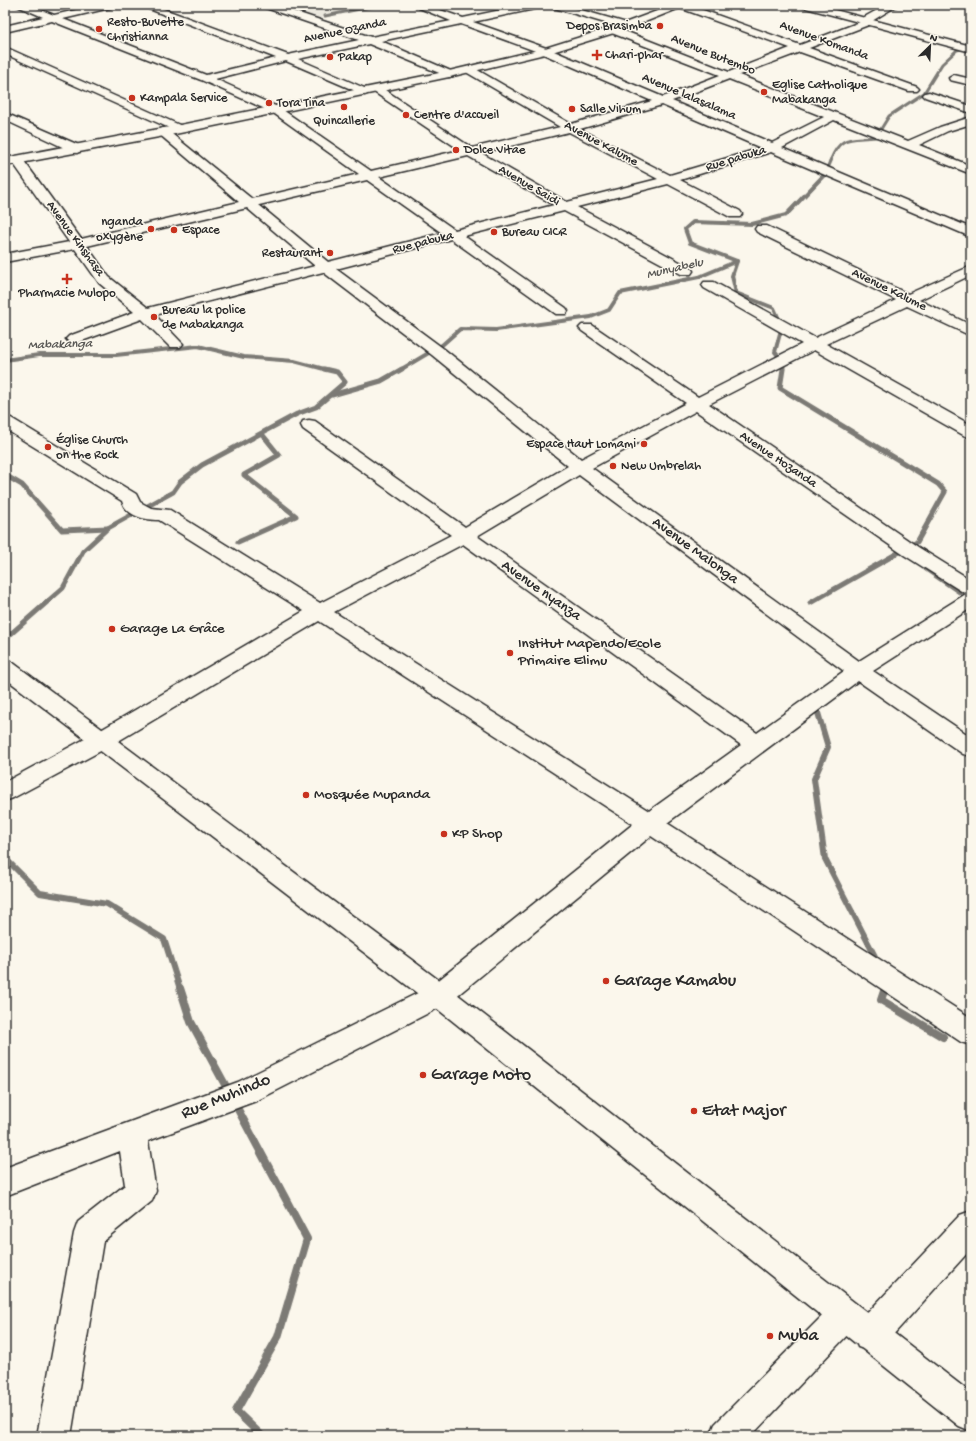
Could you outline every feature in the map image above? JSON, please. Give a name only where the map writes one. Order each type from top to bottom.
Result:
[{"type":"main road","points":[[20,5],[204,78],[276,110],[561,311]]},
{"type":"main road","points":[[5,29],[111,5]]},
{"type":"main road","points":[[144,5],[287,58],[365,92]]},
{"type":"main road","points":[[266,5],[369,40],[449,74]]},
{"type":"main road","name":"Avenue lalasalama","points":[[417,5],[545,51],[971,233]]},
{"type":"main road","name":"Avenue Ozanda","points":[[204,78],[369,40],[539,5]]},
{"type":"main road","points":[[554,5],[626,26]]},
{"type":"main road","points":[[11,161],[378,90],[470,70],[545,51],[626,26],[681,5]]},
{"type":"main road","name":"Avenue Komanda","points":[[681,5],[913,89]]},
{"type":"main road","points":[[805,5],[967,47]]},
{"type":"main road","points":[[5,258],[79,244],[247,203],[371,176],[469,151],[570,128],[663,102],[729,77],[866,21],[893,5]]},
{"type":"main road","name":"Avenue Butembo","points":[[613,30],[729,77],[971,170]]},
{"type":"main road","points":[[5,50],[180,129]]},
{"type":"main road","name":"Avenue Kalume","points":[[470,70],[570,128],[736,214]]},
{"type":"main road","points":[[954,78],[971,82]]},
{"type":"main road","name":"Avenue Saidi","points":[[378,90],[469,151],[564,206],[686,271]]},
{"type":"main road","points":[[930,95],[971,110]]},
{"type":"main road","points":[[5,116],[77,149]]},
{"type":"main road","name":"Rue pabuka","points":[[74,339],[146,313],[668,180],[772,148],[832,117]]},
{"type":"main road","points":[[908,146],[944,129],[971,120]]},
{"type":"main road","name":"Avenue Malonga","points":[[163,132],[325,267],[432,348],[580,467],[858,671],[971,748]]},
{"type":"main road","name":"Avenue Kinshasa","points":[[11,161],[79,244],[104,280],[146,313],[175,344]]},
{"type":"main road","name":"Avenue Kalume","points":[[762,228],[971,331]]},
{"type":"main road","points":[[5,792],[102,740],[320,611],[463,536],[580,467],[783,359],[971,270]]},
{"type":"main road","points":[[709,285],[971,432]]},
{"type":"main road","name":"Avenue Hozanda","points":[[587,328],[696,405],[906,548],[969,597]]},
{"type":"main road","points":[[5,422],[130,498],[140,510],[163,514],[320,611],[650,823],[971,1033]]},
{"type":"main road","name":"Avenue nyanza","points":[[309,425],[756,744]]},
{"type":"main road","name":"Rue Muhindo","points":[[5,1182],[132,1133],[246,1092],[439,996],[650,823],[756,744],[858,671],[969,597]]},
{"type":"main road","points":[[5,667],[439,996],[844,1316],[971,1414]]},
{"type":"main road","points":[[54,1436],[89,1233],[140,1191],[132,1133]]},
{"type":"main road","points":[[870,1335],[971,1226]]},
{"type":"main road","points":[[727,1436],[844,1316]]},
{"type":"shaded area","points":[[275,5],[368,5],[317,20]]},
{"type":"waterway","points":[[325,16],[380,5]]},
{"type":"waterway","name":"Munyabelu","points":[[830,161],[838,146],[843,142],[853,139],[876,137],[889,116],[924,93],[942,64],[957,50],[971,46]]},
{"type":"waterway","name":"Munyabelu","points":[[737,261],[690,243],[685,229],[693,222],[752,224],[786,215],[825,174],[831,160]]},
{"type":"waterway","name":"Munyabelu","points":[[400,370],[442,345],[460,329],[496,330],[591,317],[609,310],[620,293],[699,277],[737,261]]},
{"type":"waterway","points":[[737,261],[732,276],[736,293],[774,308],[782,326],[775,352],[784,363],[783,370]]},
{"type":"waterway","name":"Mabakanga","points":[[5,360],[39,355],[116,355],[198,346],[244,357],[294,361],[326,369]]},
{"type":"waterway","points":[[108,528],[173,492],[180,482],[202,465],[297,414],[316,407],[345,382],[337,372],[326,369]]},
{"type":"waterway","name":"Munyabelu","points":[[332,395],[381,381],[402,369]]},
{"type":"waterway","points":[[783,369],[780,388],[938,484],[945,492],[917,542],[810,603]]},
{"type":"waterway","points":[[238,542],[296,516],[244,475],[279,455],[262,434]]},
{"type":"waterway","points":[[5,475],[22,485],[62,530],[108,528]]},
{"type":"waterway","points":[[5,639],[63,588],[83,551],[108,528]]},
{"type":"waterway","points":[[926,569],[971,600]]},
{"type":"waterway","points":[[817,704],[816,706],[828,747],[814,779],[825,859],[879,964]]},
{"type":"waterway","points":[[5,858],[40,893],[107,904],[164,939],[180,989]]},
{"type":"waterway","points":[[884,989],[886,983]]},
{"type":"waterway","points":[[180,988],[191,1022],[229,1092]]},
{"type":"waterway","points":[[885,988],[881,1000],[943,1037]]},
{"type":"waterway","points":[[234,1102],[307,1239],[278,1337],[236,1411],[262,1436]]},
{"type":"place","name":"Depos Brasimba","points":[[660,26]]},
{"type":"place","name":"Resto-Buvette Christianna","points":[[99,29]]},
{"type":"place","name":"Chari-phar","points":[[597,55]]},
{"type":"place","name":"Pakap","points":[[330,57]]},
{"type":"place","name":"Eglise Catholique Mabakanga","points":[[764,92]]},
{"type":"place","name":"Kampala Service","points":[[132,98]]},
{"type":"place","name":"Tora Tina","points":[[269,103]]},
{"type":"place","name":"Quincallerie","points":[[344,107]]},
{"type":"place","name":"Salle Vihum","points":[[572,109]]},
{"type":"place","name":"Centre d'accueil","points":[[406,115]]},
{"type":"place","name":"Dolce Vitae","points":[[456,150]]},
{"type":"place","name":"nganda oxygène","points":[[151,229]]},
{"type":"place","name":"Espace","points":[[174,230]]},
{"type":"place","name":"Bureau CICR","points":[[494,232]]},
{"type":"place","name":"Restaurant","points":[[330,253]]},
{"type":"place","name":"Pharmacie Mulopo","points":[[67,279]]},
{"type":"place","name":"Bureau la police de Mabakanga","points":[[154,317]]},
{"type":"place","name":"Espace Haut Lomami","points":[[644,444]]},
{"type":"place","name":"Église Church on the Rock","points":[[48,447]]},
{"type":"place","name":"New Umbrelah","points":[[613,466]]},
{"type":"place","name":"Garage La Grâce","points":[[112,629]]},
{"type":"place","name":"Institut Mapendo/Ecole Primaire Elimu","points":[[510,653]]},
{"type":"place","name":"Mosquée Mupanda","points":[[306,795]]},
{"type":"place","name":"KP Shop","points":[[444,834]]},
{"type":"place","name":"Garage Kamabu","points":[[606,981]]},
{"type":"place","name":"Garage Moto","points":[[423,1075]]},
{"type":"place","name":"Etat Major","points":[[694,1111]]},
{"type":"place","name":"Muba","points":[[770,1336]]}]
